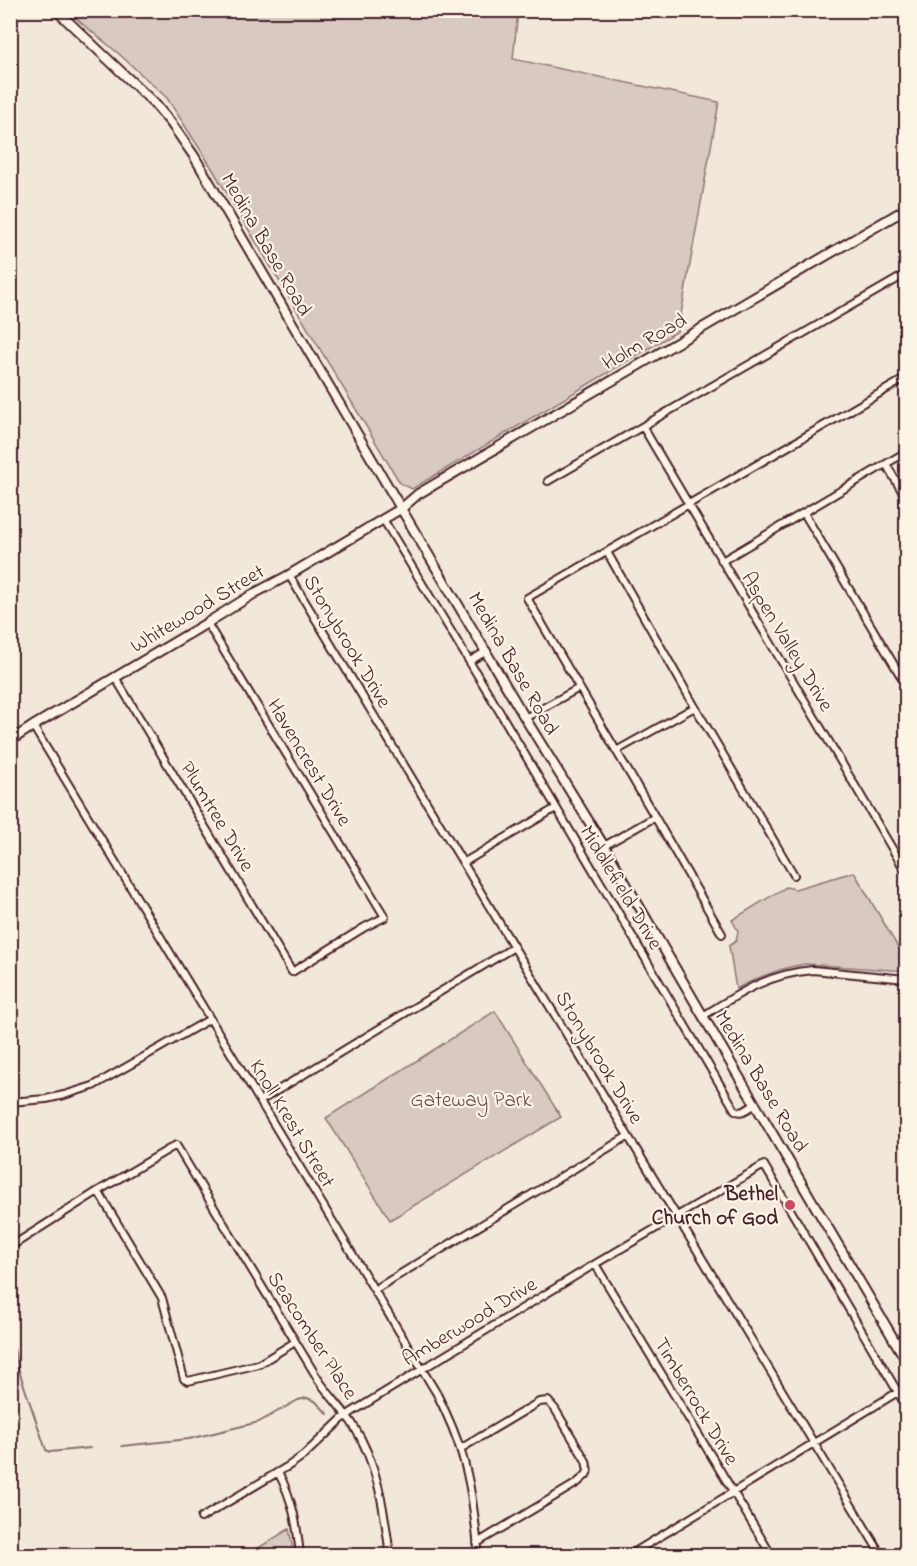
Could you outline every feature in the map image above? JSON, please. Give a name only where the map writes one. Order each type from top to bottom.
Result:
[{"type":"street","name":"Medina Base Road","points":[[56,10],[154,103],[186,144],[525,718],[604,846],[906,1360]]},
{"type":"street","name":"Holm Road","points":[[402,508],[418,494],[906,208]]},
{"type":"street","points":[[548,482],[906,274]]},
{"type":"street","points":[[722,934],[527,598],[906,378]]},
{"type":"street","name":"Aspen Valley Drive","points":[[643,427],[906,872]]},
{"type":"street","points":[[722,561],[906,452]]},
{"type":"street","points":[[886,464],[906,498]]},
{"type":"street","name":"Whitewood Street","points":[[10,741],[255,593],[402,508]]},
{"type":"street","points":[[804,513],[906,685]]},
{"type":"street","name":"Middlefield Drive","points":[[383,519],[470,661],[735,1110],[741,1112],[755,1104]]},
{"type":"street","points":[[606,552],[794,875]]},
{"type":"street","name":"Stonybrook Drive","points":[[289,575],[882,1556]]},
{"type":"street","name":"Havencrest Drive","points":[[207,623],[385,917],[292,972]]},
{"type":"street","points":[[470,661],[487,651]]},
{"type":"street","name":"Plumtree Drive","points":[[115,677],[292,972]]},
{"type":"street","points":[[525,718],[579,688]]},
{"type":"street","points":[[616,751],[695,707]]},
{"type":"street","name":"Knoll Krest Street","points":[[33,726],[447,1413],[468,1477],[479,1556]]},
{"type":"street","points":[[463,863],[556,808]]},
{"type":"street","points":[[604,846],[655,816]]},
{"type":"street","points":[[260,1101],[514,947]]},
{"type":"street","points":[[703,1017],[762,982],[798,971],[813,970],[906,979]]},
{"type":"street","points":[[10,1102],[64,1095],[93,1086],[210,1019]]},
{"type":"street","points":[[374,1290],[628,1136]]},
{"type":"street","name":"Seacomber Place","points":[[98,1191],[176,1145],[295,1342],[361,1438],[374,1468],[384,1507],[390,1556]]},
{"type":"street","name":"Amberwood Drive","points":[[201,1518],[304,1455],[346,1415],[764,1165],[898,1392]]},
{"type":"street","points":[[10,1247],[98,1191],[162,1298],[184,1379],[188,1381],[249,1367],[266,1360],[295,1342]]},
{"type":"street","name":"Timberrock Drive","points":[[595,1264],[772,1556]]},
{"type":"street","points":[[628,1556],[906,1387]]},
{"type":"street","points":[[898,1392],[906,1406]]},
{"type":"street","points":[[460,1449],[539,1402],[548,1401],[586,1461],[588,1471],[577,1483],[477,1543]]},
{"type":"street","points":[[278,1472],[294,1508],[300,1556]]},
{"type":"green space","points":[[70,11],[518,11],[513,59],[719,102],[678,331],[412,489],[400,483],[207,160],[167,98]]},
{"type":"green space","points":[[854,872],[906,961],[906,971],[805,964],[769,973],[736,989],[729,946],[736,941],[738,931],[732,920],[786,887],[795,889]]},
{"type":"green space","name":"Gateway Park","points":[[495,1011],[561,1117],[390,1220],[326,1118]]},
{"type":"green space","points":[[289,1529],[294,1555],[247,1555]]},
{"type":"waterway","points":[[10,1344],[14,1349],[19,1371],[46,1450],[50,1452],[90,1448]]},
{"type":"waterway","points":[[122,1446],[189,1439],[259,1422],[298,1400],[307,1398],[315,1401],[328,1414]]},
{"type":"place","name":"Bethel Church of God","points":[[790,1205]]}]
